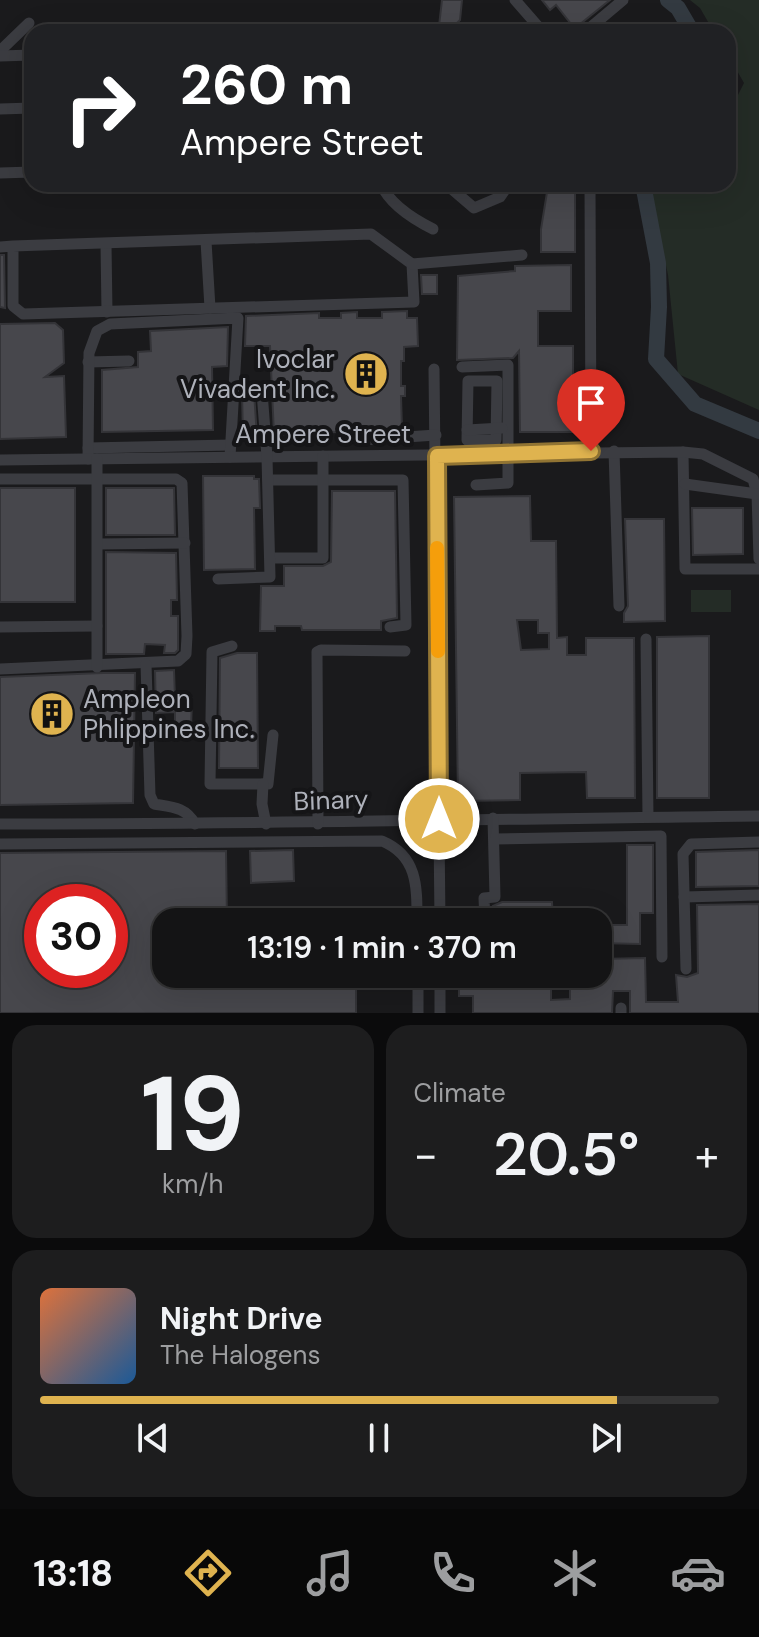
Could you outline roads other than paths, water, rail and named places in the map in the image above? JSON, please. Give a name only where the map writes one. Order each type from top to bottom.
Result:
[{"type":"street","points":[[515,0],[536,24]]},
{"type":"street","points":[[594,24],[623,0]]},
{"type":"street","points":[[0,54],[24,28]]},
{"type":"street","points":[[0,54],[24,55]]},
{"type":"street","points":[[0,109],[24,108]]},
{"type":"street","points":[[0,173],[24,172]]},
{"type":"street","points":[[385,192],[397,206],[433,229]]},
{"type":"street","points":[[455,192],[474,208],[500,197],[503,192]]},
{"type":"street","points":[[590,192],[591,451]]},
{"type":"street","points":[[0,247],[371,234],[412,264],[522,255]]},
{"type":"street","points":[[206,241],[210,308]]},
{"type":"street","points":[[106,244],[107,312]]},
{"type":"street","points":[[13,246],[13,306],[23,314],[414,302],[412,264]]},
{"type":"street","points":[[97,667],[97,480],[91,455],[88,362],[97,331],[110,324],[238,318],[231,451]]},
{"type":"street","points":[[88,362],[129,361]]},
{"type":"street","points":[[462,367],[508,365],[502,428]]},
{"type":"street","points":[[434,369],[440,908]]},
{"type":"street","points":[[476,485],[508,483],[508,454],[497,381],[468,381],[467,430],[502,428]]},
{"type":"street","points":[[218,579],[270,577],[262,392]]},
{"type":"street","points":[[362,440],[436,435]]},
{"type":"street","name":"Ampere Street","points":[[0,460],[231,451],[267,457],[683,452],[703,454],[753,479],[757,494]]},
{"type":"street","points":[[614,451],[619,606]]},
{"type":"street","points":[[683,452],[685,569],[759,569]]},
{"type":"street","points":[[270,558],[323,558],[323,456]]},
{"type":"street","points":[[0,479],[176,479],[182,483],[186,654],[178,661],[146,664],[0,669]]},
{"type":"street","points":[[268,480],[403,480],[406,625],[390,627]]},
{"type":"street","points":[[685,484],[757,494],[759,559]]},
{"type":"street","points":[[98,544],[185,543]]},
{"type":"street","points":[[0,627],[97,626]]},
{"type":"street","points":[[646,639],[648,817]]},
{"type":"street","points":[[232,646],[212,652],[210,784],[268,784],[273,735]]},
{"type":"street","points":[[318,824],[317,652],[405,651]]},
{"type":"street","points":[[146,664],[150,795],[154,804],[181,809],[190,814],[195,824]]},
{"type":"street","points":[[263,784],[262,804],[266,824]]},
{"type":"street","name":"Binary","points":[[0,824],[318,824],[493,818],[759,816]]},
{"type":"street","points":[[484,908],[484,898],[495,897],[493,818]]},
{"type":"street","points":[[494,839],[661,836],[662,957]]},
{"type":"street","points":[[0,844],[382,841],[398,848],[409,861],[417,908]]},
{"type":"street","points":[[686,969],[683,854],[691,844],[759,842]]},
{"type":"street","points":[[684,897],[759,895]]},
{"type":"street","points":[[418,988],[418,1013]]},
{"type":"street","points":[[440,988],[440,1013]]},
{"type":"waterway","points":[[668,0],[678,8],[687,24]]},
{"type":"waterway","points":[[645,192],[658,263],[656,359],[695,404],[759,431]]},
{"type":"place","name":"Ivoclar Vivadent Inc.","points":[[366,374]]},
{"type":"place","name":"Ampleon Phlippines Inc.","points":[[52,714]]}]
